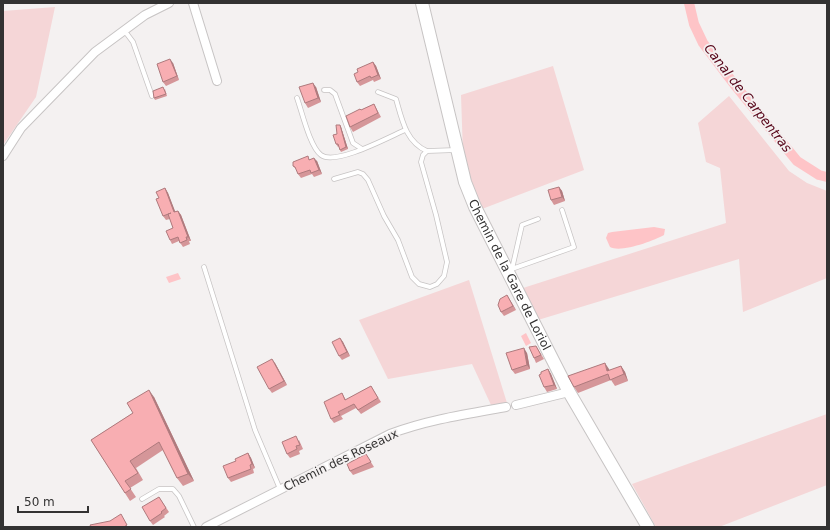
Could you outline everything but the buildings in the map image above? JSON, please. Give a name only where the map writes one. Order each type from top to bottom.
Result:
[{"type":"street","points":[[3,156],[21,128],[95,52],[145,15],[169,3]]},
{"type":"street","points":[[193,3],[217,81]]},
{"type":"street","name":"Chemin de la Gare de Loriol","points":[[422,3],[466,182],[475,208],[510,269],[569,392],[648,527]]},
{"type":"street","points":[[516,405],[569,392]]},
{"type":"street","name":"Chemin des Roseaux","points":[[206,527],[344,456],[405,428],[506,407]]},
{"type":"lane","points":[[122,32],[127,34],[132,42],[152,96]]},
{"type":"lane","points":[[324,90],[330,90],[334,94],[353,143],[362,148]]},
{"type":"lane","points":[[378,92],[396,99],[405,130],[420,148],[427,151],[458,150]]},
{"type":"lane","points":[[297,98],[314,147],[320,155],[327,158],[336,157],[362,148],[405,130]]},
{"type":"lane","points":[[334,179],[358,172],[363,174],[368,180],[384,216],[398,240],[412,277],[418,284],[430,287],[437,284],[444,276],[447,262],[421,162],[423,155],[427,151]]},
{"type":"lane","points":[[510,269],[574,247],[562,210]]},
{"type":"lane","points":[[510,269],[522,225],[538,219]]},
{"type":"lane","points":[[204,267],[255,430],[280,489]]},
{"type":"lane","points":[[142,499],[159,490],[173,489],[179,496],[194,527]]},
{"type":"shaded area","points":[[55,7],[36,97],[3,145],[3,11]]},
{"type":"shaded area","points":[[553,66],[584,170],[482,209],[473,192],[463,154],[461,95]]},
{"type":"shaded area","points":[[729,96],[789,171],[807,183],[827,191],[827,278],[743,312],[739,259],[538,320],[523,288],[726,223],[720,168],[706,162],[698,123]]},
{"type":"shaded area","points":[[654,227],[665,229],[664,235],[645,243],[629,247],[610,247],[606,238],[608,233],[612,232]]},
{"type":"shaded area","points":[[178,273],[181,279],[169,283],[166,277]]},
{"type":"shaded area","points":[[469,280],[507,403],[491,405],[472,364],[388,379],[359,320]]},
{"type":"shaded area","points":[[526,333],[531,343],[526,346],[521,336]]},
{"type":"shaded area","points":[[827,414],[827,485],[719,527],[656,527],[632,484]]},
{"type":"waterway","name":"Canal de Carpentras","points":[[689,3],[694,24],[703,43],[734,84],[797,161],[819,175],[827,177]]}]
